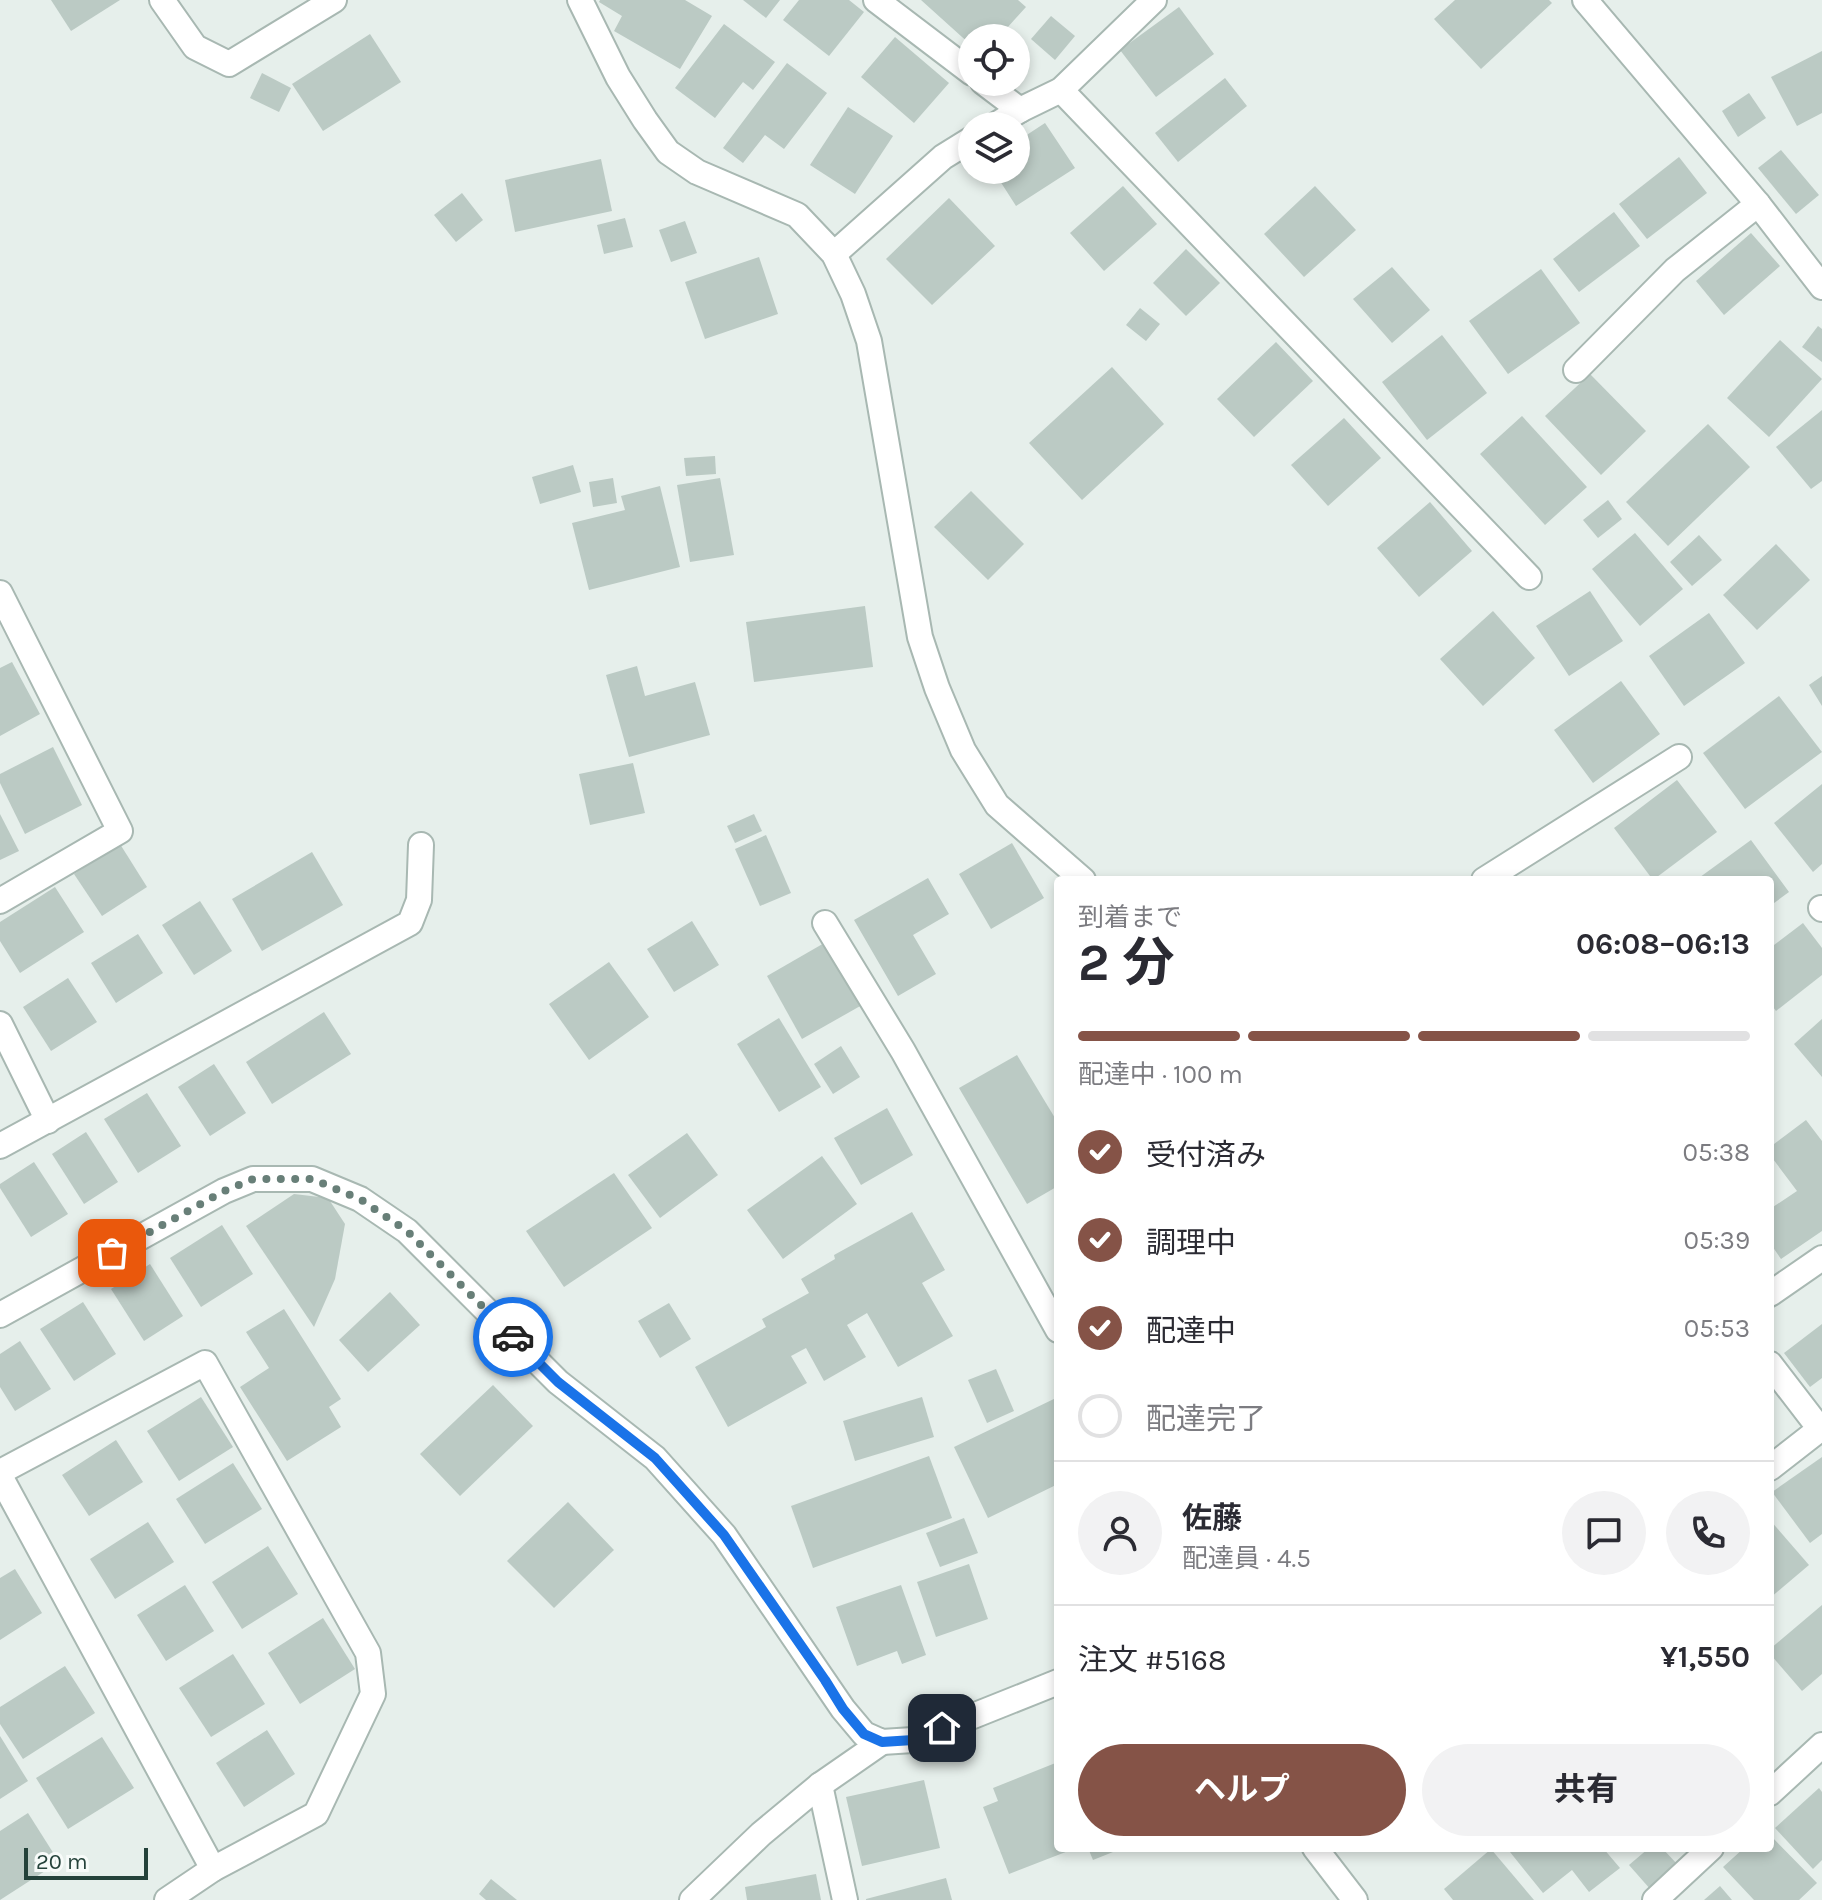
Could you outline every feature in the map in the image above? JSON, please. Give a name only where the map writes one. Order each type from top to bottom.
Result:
[{"type":"street","points":[[162,0],[195,47],[229,64],[334,0]]},
{"type":"street","points":[[580,0],[618,77],[668,152],[697,172],[797,215],[834,254],[853,294],[869,341],[920,637],[937,688],[963,750],[997,805],[1078,876]]},
{"type":"street","points":[[876,0],[958,62]]},
{"type":"street","points":[[1017,112],[1061,90],[1154,0]]},
{"type":"street","points":[[1585,0],[1820,280]]},
{"type":"street","points":[[1061,90],[1529,577]]},
{"type":"street","points":[[1002,96],[1020,110]]},
{"type":"street","points":[[834,254],[943,157],[958,148]]},
{"type":"street","points":[[1576,370],[1675,270],[1758,204]]},
{"type":"street","points":[[0,593],[120,831],[0,901]]},
{"type":"street","points":[[1490,876],[1679,757]]},
{"type":"street","points":[[0,1146],[410,923],[419,900],[421,845]]},
{"type":"street","points":[[825,923],[903,1051],[1054,1323]]},
{"type":"street","points":[[0,1024],[48,1121]]},
{"type":"street","points":[[0,1315],[224,1191],[253,1179],[312,1179],[360,1199],[407,1231],[558,1382],[655,1458],[724,1535],[843,1709],[864,1734],[882,1742],[913,1740],[1054,1684]]},
{"type":"street","points":[[1774,1285],[1822,1258]]},
{"type":"street","points":[[167,1900],[213,1869],[316,1814],[373,1694],[368,1653],[205,1363],[0,1474],[213,1869]]},
{"type":"street","points":[[1774,1369],[1820,1429],[1774,1465]]},
{"type":"street","points":[[692,1900],[761,1834],[820,1785],[882,1742]]},
{"type":"street","points":[[1774,1789],[1822,1745]]},
{"type":"street","points":[[820,1785],[845,1900]]},
{"type":"street","points":[[1318,1852],[1355,1900]]},
{"type":"street","points":[[1655,1900],[1707,1852]]},
{"type":"building","points":[[51,0],[120,0],[71,31]]},
{"type":"building","points":[[600,0],[685,0],[712,16],[680,69],[614,31],[622,16]]},
{"type":"building","points":[[743,0],[780,0],[766,18]]},
{"type":"building","points":[[799,0],[849,0],[864,12],[829,56],[783,20]]},
{"type":"building","points":[[921,0],[1018,0],[1026,7],[1011,24],[958,24],[958,33]]},
{"type":"building","points":[[1455,0],[1549,0],[1552,3],[1481,69],[1434,19]]},
{"type":"building","points":[[1179,7],[1214,54],[1156,97],[1120,50]]},
{"type":"building","points":[[1051,16],[1075,36],[1055,60],[1031,39]]},
{"type":"building","points":[[724,24],[775,62],[753,90],[743,82],[715,118],[675,88]]},
{"type":"building","points":[[370,34],[401,82],[323,131],[292,84]]},
{"type":"building","points":[[895,37],[949,83],[914,123],[861,77]]},
{"type":"building","points":[[1822,51],[1822,113],[1797,126],[1771,77]]},
{"type":"building","points":[[787,63],[827,93],[784,149],[765,135],[743,163],[723,148]]},
{"type":"building","points":[[262,73],[291,88],[279,112],[250,98]]},
{"type":"building","points":[[1225,78],[1247,106],[1178,162],[1155,133]]},
{"type":"building","points":[[1749,93],[1766,118],[1738,137],[1722,111]]},
{"type":"building","points":[[848,107],[893,136],[855,194],[810,165]]},
{"type":"building","points":[[1045,123],[1075,168],[1016,206],[1002,184],[1030,184],[1030,133]]},
{"type":"building","points":[[1781,150],[1819,195],[1796,214],[1758,168]]},
{"type":"building","points":[[1679,157],[1707,193],[1647,239],[1619,204]]},
{"type":"building","points":[[601,159],[612,211],[515,232],[505,180]]},
{"type":"building","points":[[1123,186],[1157,224],[1104,271],[1070,233]]},
{"type":"building","points":[[1315,186],[1356,230],[1304,277],[1264,234]]},
{"type":"building","points":[[462,193],[483,220],[456,242],[434,215]]},
{"type":"building","points":[[949,198],[995,246],[932,305],[886,259]]},
{"type":"building","points":[[1614,212],[1640,246],[1579,292],[1553,259]]},
{"type":"building","points":[[625,218],[633,247],[604,254],[597,225]]},
{"type":"building","points":[[685,221],[697,253],[671,262],[659,230]]},
{"type":"building","points":[[1751,233],[1780,266],[1724,315],[1696,281]]},
{"type":"building","points":[[1186,249],[1220,283],[1186,316],[1153,283]]},
{"type":"building","points":[[759,257],[778,314],[705,339],[685,282]]},
{"type":"building","points":[[1392,267],[1430,310],[1392,343],[1353,299]]},
{"type":"building","points":[[1541,269],[1580,323],[1508,374],[1469,321]]},
{"type":"building","points":[[1140,308],[1160,324],[1146,341],[1126,325]]},
{"type":"building","points":[[1818,326],[1822,329],[1822,362],[1802,347]]},
{"type":"building","points":[[1442,335],[1487,393],[1427,440],[1382,382]]},
{"type":"building","points":[[1780,340],[1822,379],[1769,437],[1727,398]]},
{"type":"building","points":[[1276,342],[1313,381],[1254,437],[1217,399]]},
{"type":"building","points":[[1112,367],[1164,424],[1082,500],[1029,443]]},
{"type":"building","points":[[1590,374],[1646,431],[1601,475],[1545,416]]},
{"type":"building","points":[[1822,410],[1822,481],[1811,489],[1776,447]]},
{"type":"building","points":[[1522,416],[1587,487],[1545,525],[1480,454]]},
{"type":"building","points":[[1344,418],[1381,458],[1328,506],[1291,465]]},
{"type":"building","points":[[1708,424],[1750,467],[1668,546],[1626,502]]},
{"type":"building","points":[[715,456],[716,474],[686,476],[684,458]]},
{"type":"building","points":[[573,465],[581,492],[540,504],[532,477]]},
{"type":"building","points":[[613,478],[617,503],[593,507],[589,482]]},
{"type":"building","points":[[720,478],[734,555],[690,562],[677,485]]},
{"type":"building","points":[[660,486],[680,567],[589,590],[572,523],[625,510],[621,496]]},
{"type":"building","points":[[971,491],[1024,544],[988,580],[934,527]]},
{"type":"building","points":[[1608,500],[1622,519],[1598,538],[1583,520]]},
{"type":"building","points":[[1430,502],[1472,551],[1419,597],[1377,548]]},
{"type":"building","points":[[1635,533],[1683,589],[1640,626],[1592,569]]},
{"type":"building","points":[[1699,535],[1722,560],[1692,586],[1670,562]]},
{"type":"building","points":[[1776,544],[1810,580],[1757,630],[1723,595]]},
{"type":"building","points":[[1590,591],[1623,641],[1569,676],[1536,626]]},
{"type":"building","points":[[865,606],[873,667],[754,682],[746,622]]},
{"type":"building","points":[[1493,611],[1535,658],[1483,706],[1440,659]]},
{"type":"building","points":[[1709,613],[1745,663],[1684,706],[1649,656]]},
{"type":"building","points":[[12,662],[40,714],[0,736],[0,668]]},
{"type":"building","points":[[637,666],[645,696],[695,682],[710,735],[629,757],[606,675]]},
{"type":"building","points":[[1822,676],[1822,706],[1809,685]]},
{"type":"building","points":[[1621,681],[1660,734],[1593,783],[1554,730]]},
{"type":"building","points":[[1779,696],[1822,752],[1745,809],[1703,753]]},
{"type":"building","points":[[53,747],[82,805],[25,834],[0,783],[0,774]]},
{"type":"building","points":[[633,763],[645,813],[590,825],[579,774]]},
{"type":"building","points":[[1677,780],[1717,832],[1658,876],[1650,876],[1614,828]]},
{"type":"building","points":[[1822,784],[1822,864],[1813,872],[1774,823]]},
{"type":"building","points":[[0,814],[19,851],[0,860]]},
{"type":"building","points":[[754,814],[762,831],[735,843],[727,826]]},
{"type":"building","points":[[766,835],[791,893],[760,906],[735,849]]},
{"type":"building","points":[[1751,840],[1789,892],[1774,903],[1774,876],[1702,876]]},
{"type":"building","points":[[1012,843],[1044,898],[991,929],[959,874]]},
{"type":"building","points":[[120,844],[147,887],[102,916],[74,874]]},
{"type":"building","points":[[312,852],[343,905],[262,951],[232,899]]},
{"type":"building","points":[[928,878],[949,914],[913,935],[936,974],[898,996],[854,920]]},
{"type":"building","points":[[55,887],[84,932],[20,973],[0,941],[0,922]]},
{"type":"building","points":[[200,901],[232,951],[194,975],[162,925]]},
{"type":"building","points":[[692,921],[719,965],[674,992],[647,949]]},
{"type":"building","points":[[1803,923],[1822,948],[1822,975],[1776,1011],[1774,1008],[1774,945]]},
{"type":"building","points":[[138,934],[163,973],[116,1003],[91,963]]},
{"type":"building","points":[[826,942],[862,1005],[802,1039],[767,976]]},
{"type":"building","points":[[609,962],[649,1017],[589,1060],[549,1004]]},
{"type":"building","points":[[68,978],[97,1022],[51,1051],[23,1007]]},
{"type":"building","points":[[324,1012],[351,1054],[272,1104],[246,1062]]},
{"type":"building","points":[[779,1018],[821,1087],[779,1112],[737,1044]]},
{"type":"building","points":[[1822,1019],[1822,1077],[1794,1044]]},
{"type":"building","points":[[841,1046],[860,1077],[833,1094],[814,1064]]},
{"type":"building","points":[[1017,1055],[1054,1116],[1054,1188],[1027,1204],[959,1088]]},
{"type":"building","points":[[214,1064],[246,1113],[210,1136],[178,1087]]},
{"type":"building","points":[[147,1093],[181,1146],[138,1173],[104,1119]]},
{"type":"building","points":[[887,1108],[913,1155],[861,1185],[834,1138]]},
{"type":"building","points":[[1806,1120],[1822,1141],[1822,1231],[1781,1259],[1774,1249],[1774,1206],[1797,1191],[1774,1160],[1774,1144]]},
{"type":"building","points":[[86,1132],[118,1182],[84,1204],[52,1154]]},
{"type":"building","points":[[687,1133],[718,1175],[660,1218],[628,1175]]},
{"type":"building","points":[[822,1156],[857,1204],[783,1259],[747,1210]]},
{"type":"building","points":[[34,1162],[68,1214],[31,1237],[0,1184]]},
{"type":"building","points":[[614,1173],[652,1228],[564,1287],[526,1231]]},
{"type":"building","points":[[294,1194],[328,1198],[345,1224],[335,1279],[314,1327],[246,1226]]},
{"type":"building","points":[[912,1212],[945,1270],[922,1283],[953,1336],[898,1367],[867,1313],[847,1325],[866,1357],[824,1381],[806,1348],[791,1356],[807,1383],[728,1427],[695,1367],[766,1327],[762,1319],[809,1293],[801,1279],[835,1259],[834,1255]]},
{"type":"building","points":[[222,1225],[253,1274],[201,1307],[170,1258]]},
{"type":"building","points":[[150,1264],[183,1316],[144,1341],[111,1289]]},
{"type":"building","points":[[390,1292],[420,1325],[368,1372],[339,1340]]},
{"type":"building","points":[[83,1302],[116,1354],[74,1381],[40,1329]]},
{"type":"building","points":[[669,1303],[691,1339],[660,1358],[638,1321]]},
{"type":"building","points":[[284,1309],[341,1399],[329,1407],[341,1427],[287,1461],[240,1387],[269,1368],[246,1332]]},
{"type":"building","points":[[1822,1324],[1822,1378],[1810,1387],[1784,1353]]},
{"type":"building","points":[[20,1341],[51,1389],[15,1411],[0,1387],[0,1354]]},
{"type":"building","points":[[996,1369],[1014,1411],[987,1423],[968,1380]]},
{"type":"building","points":[[493,1385],[533,1426],[460,1496],[420,1454]]},
{"type":"building","points":[[201,1397],[233,1447],[179,1481],[147,1431]]},
{"type":"building","points":[[922,1397],[934,1437],[855,1461],[843,1421]]},
{"type":"building","points":[[1054,1399],[1054,1486],[988,1518],[954,1447]]},
{"type":"building","points":[[116,1440],[143,1482],[89,1516],[62,1475]]},
{"type":"building","points":[[929,1456],[952,1518],[813,1568],[791,1506]]},
{"type":"building","points":[[1822,1457],[1822,1534],[1810,1543],[1774,1491]]},
{"type":"building","points":[[233,1463],[262,1509],[205,1544],[176,1499]]},
{"type":"building","points":[[568,1502],[614,1550],[554,1608],[507,1561]]},
{"type":"building","points":[[964,1518],[978,1553],[940,1567],[926,1533]]},
{"type":"building","points":[[148,1522],[174,1562],[115,1599],[90,1559]]},
{"type":"building","points":[[1774,1525],[1809,1565],[1774,1595]]},
{"type":"building","points":[[268,1546],[298,1594],[242,1629],[212,1582]]},
{"type":"building","points":[[969,1564],[988,1619],[936,1637],[917,1582]]},
{"type":"building","points":[[15,1569],[42,1613],[0,1640],[0,1578]]},
{"type":"building","points":[[185,1585],[214,1631],[166,1661],[137,1615]]},
{"type":"building","points":[[901,1585],[926,1655],[902,1664],[897,1651],[857,1666],[836,1607]]},
{"type":"building","points":[[1822,1605],[1822,1674],[1802,1691],[1774,1659],[1774,1646]]},
{"type":"building","points":[[323,1618],[355,1669],[300,1704],[268,1653]]},
{"type":"building","points":[[233,1654],[265,1704],[211,1737],[179,1688]]},
{"type":"building","points":[[65,1666],[95,1713],[23,1759],[0,1724],[0,1707]]},
{"type":"building","points":[[267,1730],[295,1774],[244,1807],[216,1763]]},
{"type":"building","points":[[0,1736],[28,1781],[0,1799]]},
{"type":"building","points":[[102,1737],[134,1788],[68,1829],[36,1778]]},
{"type":"building","points":[[1054,1764],[1054,1852],[1066,1852],[1009,1874],[983,1807],[998,1801],[993,1788]]},
{"type":"building","points":[[924,1780],[940,1848],[862,1866],[846,1797]]},
{"type":"building","points":[[1819,1788],[1822,1792],[1822,1860],[1813,1869],[1775,1828]]},
{"type":"building","points":[[28,1813],[59,1862],[0,1900],[0,1831]]},
{"type":"building","points":[[1774,1839],[1817,1883],[1799,1900],[1754,1900],[1723,1867],[1740,1852],[1774,1852]]},
{"type":"building","points":[[1090,1852],[1113,1852],[1093,1860]]},
{"type":"building","points":[[1487,1852],[1494,1852],[1534,1900],[1453,1900],[1444,1889]]},
{"type":"building","points":[[1510,1852],[1606,1852],[1620,1868],[1589,1892],[1572,1870],[1543,1893]]},
{"type":"building","points":[[1644,1852],[1666,1852],[1678,1865],[1651,1890],[1629,1865]]},
{"type":"building","points":[[816,1874],[821,1900],[747,1900],[745,1887]]},
{"type":"building","points":[[946,1878],[952,1900],[866,1900],[866,1899]]},
{"type":"building","points":[[491,1879],[517,1900],[486,1900],[479,1894]]},
{"type":"building","points":[[1720,1886],[1732,1900],[1704,1900]]},
{"type":"way so far","points":[[112,1253],[224,1191],[253,1179],[312,1179],[360,1199],[407,1231],[513,1337]]},
{"type":"route","points":[[513,1337],[558,1382],[655,1458],[724,1535],[843,1709],[864,1734],[882,1742],[913,1740],[942,1728]]}]
